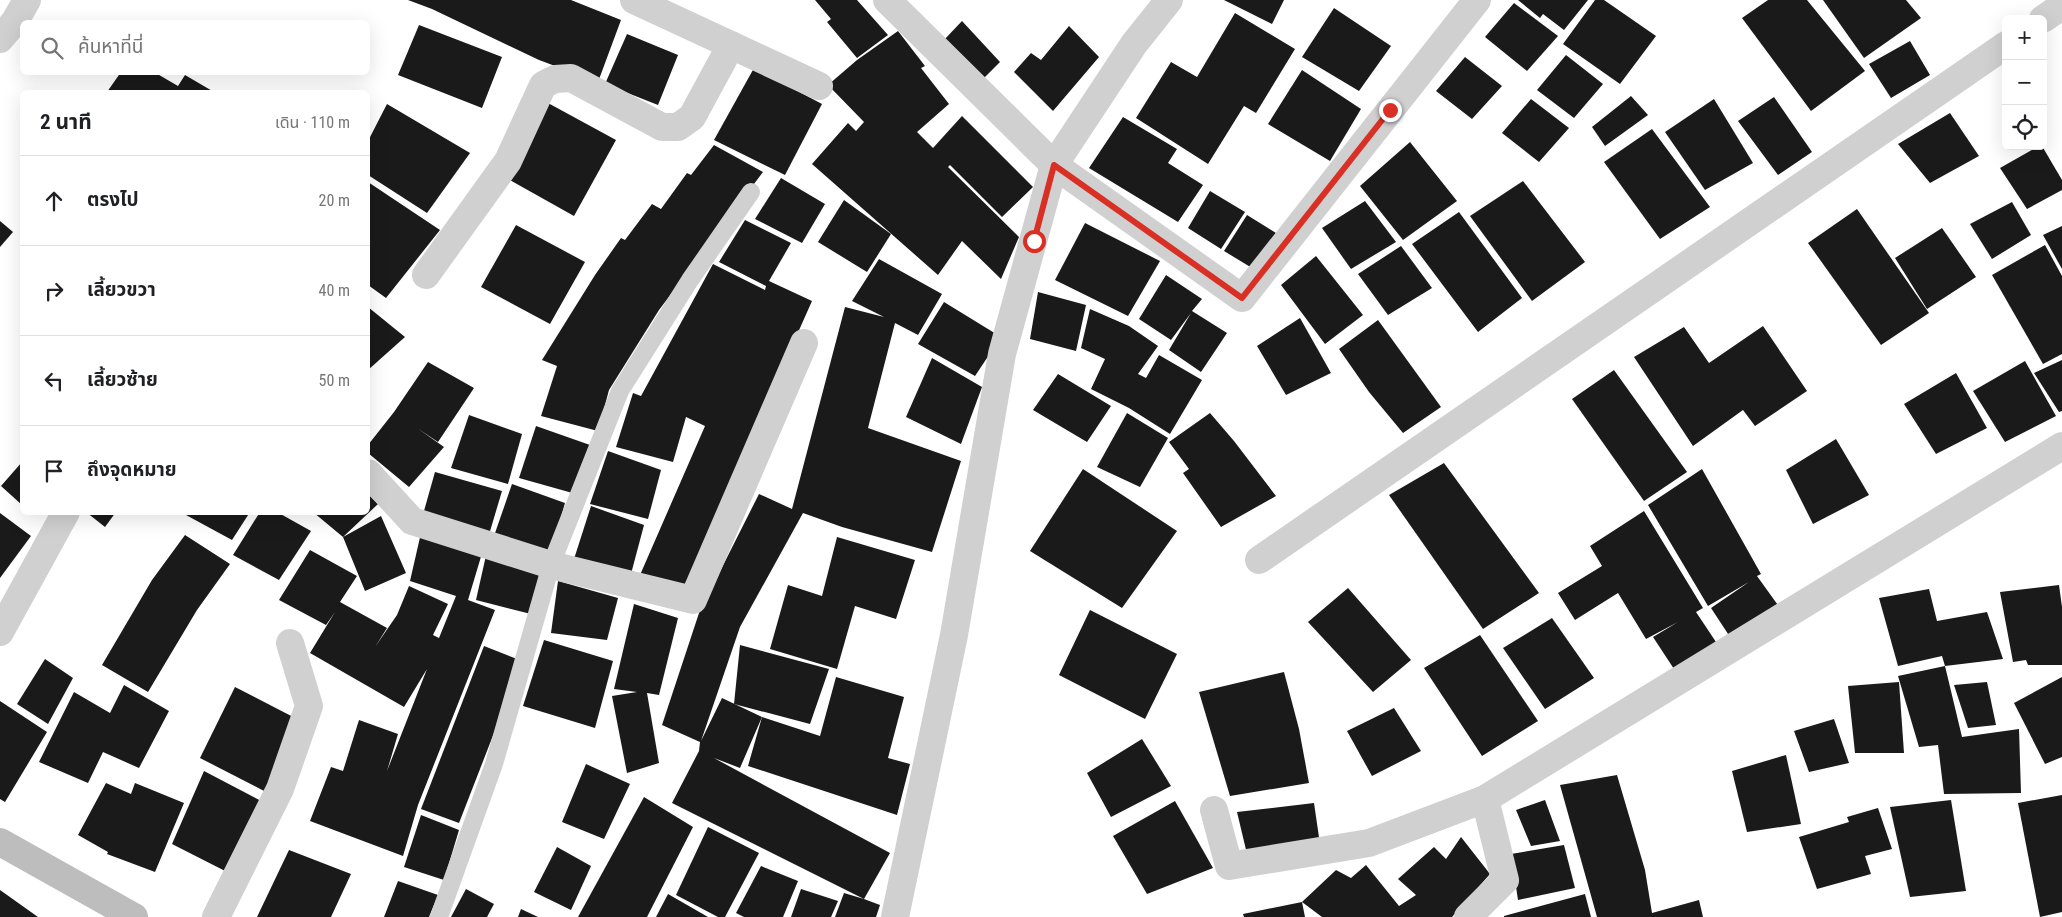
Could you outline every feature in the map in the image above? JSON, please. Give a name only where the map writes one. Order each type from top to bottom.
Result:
[{"type":"street","points":[[0,39],[15,21],[27,0]]},
{"type":"street","points":[[634,0],[819,86]]},
{"type":"street","points":[[887,0],[1054,165],[1242,298],[1477,0]]},
{"type":"street","points":[[895,917],[954,635],[1002,354],[1054,165],[1134,44],[1169,0]]},
{"type":"street","points":[[2047,16],[2062,6]]},
{"type":"street","points":[[426,275],[508,161],[543,85],[555,79],[570,78],[662,127],[678,127],[692,117],[731,45]]},
{"type":"street","points":[[1259,560],[2002,48]]},
{"type":"street","points":[[370,475],[412,521],[551,564],[692,600],[804,343]]},
{"type":"street","points":[[1214,810],[1229,866],[1370,843],[1485,799],[2062,446]]},
{"type":"street","points":[[0,632],[64,515]]},
{"type":"street","points":[[216,917],[280,789],[310,706],[290,643]]},
{"type":"street","points":[[1468,917],[1505,880],[1485,799]]},
{"type":"street","points":[[0,842],[134,917]]},
{"type":"lane","points":[[439,917],[494,764],[551,564],[620,391],[690,280],[751,192]]},
{"type":"building","points":[[408,0],[571,0],[621,20],[598,82],[539,60],[432,9]]},
{"type":"building","points":[[815,0],[857,0],[888,35],[857,58],[827,22],[831,19]]},
{"type":"building","points":[[1224,0],[1284,0],[1272,24]]},
{"type":"building","points":[[1518,0],[1588,0],[1564,30],[1543,14],[1540,18]]},
{"type":"building","points":[[1595,0],[1604,0],[1656,36],[1620,84],[1563,44]]},
{"type":"building","points":[[1768,0],[1807,0],[1865,71],[1811,111],[1742,18]]},
{"type":"building","points":[[1823,0],[1906,0],[1921,18],[1864,58]]},
{"type":"building","points":[[1514,3],[1558,36],[1527,71],[1485,37]]},
{"type":"building","points":[[1334,8],[1391,46],[1359,91],[1302,57]]},
{"type":"building","points":[[1235,13],[1295,49],[1256,113],[1244,106],[1208,164],[1136,118],[1171,62],[1197,77]]},
{"type":"building","points":[[962,21],[1000,62],[983,79],[944,40]]},
{"type":"building","points":[[419,25],[502,57],[482,108],[398,75]]},
{"type":"building","points":[[1069,26],[1099,57],[1053,111],[1014,72],[1031,53],[1041,60]]},
{"type":"building","points":[[898,31],[925,66],[921,68],[949,104],[917,132],[933,148],[962,116],[1033,187],[1002,217],[950,165],[948,167],[1019,237],[1001,279],[962,241],[938,275],[812,164],[848,123],[856,131],[864,122],[828,85],[857,60]]},
{"type":"building","points":[[627,34],[678,55],[658,105],[605,84]]},
{"type":"building","points":[[1910,41],[1930,75],[1891,98],[1869,64]]},
{"type":"building","points":[[1566,55],[1603,84],[1574,118],[1537,90]]},
{"type":"building","points":[[1465,57],[1502,86],[1472,119],[1436,91]]},
{"type":"building","points":[[754,68],[822,104],[785,175],[714,140]]},
{"type":"building","points":[[1302,70],[1361,109],[1330,161],[1268,124]]},
{"type":"building","points":[[119,75],[159,75],[178,86],[185,75],[211,90],[108,90]]},
{"type":"building","points":[[1631,96],[1648,115],[1605,146],[1592,127]]},
{"type":"building","points":[[1774,97],[1812,152],[1778,175],[1738,121]]},
{"type":"building","points":[[1531,99],[1569,128],[1539,162],[1502,133]]},
{"type":"building","points":[[1714,99],[1753,163],[1705,190],[1665,132]]},
{"type":"building","points":[[548,103],[616,140],[574,216],[506,178]]},
{"type":"building","points":[[387,104],[470,153],[427,213],[370,176],[370,137]]},
{"type":"building","points":[[1950,113],[1979,156],[1930,183],[1898,144]]},
{"type":"building","points":[[1123,117],[1177,149],[1168,163],[1203,185],[1178,222],[1089,168]]},
{"type":"building","points":[[1652,129],[1710,207],[1660,239],[1604,162]]},
{"type":"building","points":[[1410,142],[1457,201],[1403,240],[1360,186]]},
{"type":"building","points":[[714,145],[763,172],[659,310],[609,390],[598,431],[541,416],[557,366],[542,360],[595,275],[621,238],[625,240],[652,204],[661,209],[687,173],[691,175]]},
{"type":"building","points":[[2032,150],[2044,150],[2062,180],[2062,190],[2027,209],[2000,168]]},
{"type":"building","points":[[781,178],[825,204],[802,243],[755,219]]},
{"type":"building","points":[[1523,181],[1585,262],[1532,301],[1470,216]]},
{"type":"building","points":[[370,183],[440,230],[386,298],[370,286]]},
{"type":"building","points":[[1210,191],[1245,212],[1221,249],[1188,228]]},
{"type":"building","points":[[844,200],[891,234],[867,272],[818,242]]},
{"type":"building","points":[[1365,201],[1396,242],[1351,269],[1322,228]]},
{"type":"building","points":[[2012,202],[2031,235],[1992,259],[1970,224]]},
{"type":"building","points":[[1857,209],[1929,313],[1881,345],[1808,243]]},
{"type":"building","points":[[1459,212],[1522,298],[1478,332],[1412,244]]},
{"type":"building","points":[[1247,215],[1276,233],[1252,268],[1224,251]]},
{"type":"building","points":[[745,220],[791,243],[769,281],[812,301],[685,587],[640,575],[705,426],[686,417],[673,462],[616,447],[633,393],[641,396],[713,264],[765,290],[766,286],[719,262]]},
{"type":"building","points":[[0,221],[13,232],[0,247]]},
{"type":"building","points":[[1085,223],[1160,261],[1128,316],[1055,280]]},
{"type":"building","points":[[516,225],[585,262],[550,324],[481,287]]},
{"type":"building","points":[[2062,226],[2062,269],[2043,235]]},
{"type":"building","points":[[1942,228],[1976,277],[1927,309],[1895,258]]},
{"type":"building","points":[[2045,245],[2062,276],[2062,354],[2043,364],[1992,275]]},
{"type":"building","points":[[1401,246],[1432,288],[1388,315],[1358,274]]},
{"type":"building","points":[[1316,256],[1363,315],[1325,344],[1281,285]]},
{"type":"building","points":[[879,259],[942,294],[918,335],[895,323],[868,428],[961,461],[932,552],[842,527],[803,513],[740,627],[701,741],[722,698],[762,717],[740,768],[714,758],[890,853],[864,899],[672,803],[699,751],[700,742],[662,725],[699,613],[759,494],[792,509],[845,307],[884,317],[852,301]]},
{"type":"building","points":[[1166,275],[1202,299],[1192,311],[1227,333],[1201,372],[1169,350],[1191,313],[1171,340],[1139,319]]},
{"type":"building","points":[[1038,292],[1086,305],[1076,351],[1030,339]]},
{"type":"building","points":[[944,302],[1001,337],[975,376],[918,344]]},
{"type":"building","points":[[370,309],[405,337],[370,368]]},
{"type":"building","points":[[1090,309],[1129,326],[1158,346],[1138,374],[1146,378],[1159,355],[1202,380],[1170,434],[1129,408],[1091,389],[1105,359],[1081,348]]},
{"type":"building","points":[[1300,318],[1331,373],[1286,395],[1257,346]]},
{"type":"building","points":[[1378,320],[1441,407],[1403,433],[1369,392],[1339,349]]},
{"type":"building","points":[[1763,326],[1807,391],[1755,426],[1743,410],[1693,446],[1634,357],[1684,327],[1709,363]]},
{"type":"building","points":[[932,358],[982,387],[961,444],[906,417]]},
{"type":"building","points":[[2062,360],[2062,411],[2059,412],[2034,373]]},
{"type":"building","points":[[2025,361],[2056,416],[2005,442],[1973,391]]},
{"type":"building","points":[[428,362],[474,388],[438,442],[417,428],[444,447],[409,487],[370,455],[370,442],[394,412]]},
{"type":"building","points":[[1614,370],[1687,472],[1644,501],[1572,399]]},
{"type":"building","points":[[1956,373],[1987,428],[1936,454],[1904,404]]},
{"type":"building","points":[[1058,374],[1111,406],[1087,442],[1033,410]]},
{"type":"building","points":[[1127,413],[1168,438],[1140,487],[1097,467]]},
{"type":"building","points":[[1210,413],[1276,496],[1221,527],[1183,473],[1189,469],[1169,442]]},
{"type":"building","points":[[469,415],[522,434],[508,484],[451,468]]},
{"type":"building","points":[[536,426],[590,445],[576,494],[519,478]]},
{"type":"building","points":[[1836,439],[1869,495],[1813,524],[1786,470]]},
{"type":"building","points":[[608,451],[661,470],[648,519],[590,504]]},
{"type":"building","points":[[1444,463],[1539,593],[1483,629],[1389,495]]},
{"type":"building","points":[[20,464],[20,503],[1,486]]},
{"type":"building","points":[[1083,469],[1177,531],[1122,608],[1030,551]]},
{"type":"building","points":[[1702,469],[1761,574],[1757,576],[1780,608],[1732,640],[1711,608],[1749,582],[1708,606],[1648,505]]},
{"type":"building","points":[[435,472],[502,491],[488,538],[422,518]]},
{"type":"building","points":[[512,484],[565,503],[551,551],[494,536]]},
{"type":"building","points":[[370,496],[378,504],[370,512]]},
{"type":"building","points":[[591,506],[644,525],[631,574],[574,559]]},
{"type":"building","points":[[1644,511],[1703,608],[1696,612],[1718,645],[1674,669],[1653,637],[1678,622],[1646,639],[1618,593],[1575,620],[1558,593],[1602,566],[1590,546]]},
{"type":"building","points":[[0,513],[31,536],[0,578]]},
{"type":"building","points":[[90,515],[114,515],[105,527]]},
{"type":"building","points":[[186,515],[248,515],[232,540]]},
{"type":"building","points":[[258,515],[282,515],[311,531],[279,580],[233,555]]},
{"type":"building","points":[[317,515],[366,515],[343,537]]},
{"type":"building","points":[[381,516],[406,573],[365,591],[343,537]]},
{"type":"building","points":[[421,533],[483,550],[468,600],[495,610],[418,805],[403,856],[310,821],[331,767],[343,771],[359,720],[398,734],[387,771],[427,669],[404,707],[310,653],[335,612],[326,625],[279,600],[310,550],[357,576],[340,602],[387,628],[375,647],[397,615],[409,586],[448,604],[433,635],[439,638],[456,596],[410,581]]},
{"type":"building","points":[[185,535],[230,564],[197,610],[148,692],[102,665],[152,580]]},
{"type":"building","points":[[837,537],[915,560],[896,619],[855,606],[837,669],[770,649],[788,585],[822,596]]},
{"type":"building","points":[[487,551],[542,567],[531,614],[476,600]]},
{"type":"building","points":[[558,581],[618,598],[607,640],[551,633]]},
{"type":"building","points":[[2059,585],[2062,607],[2062,665],[2028,665],[2026,660],[2013,662],[2000,592]]},
{"type":"building","points":[[1348,588],[1411,660],[1373,692],[1308,622]]},
{"type":"building","points":[[1929,589],[1937,621],[1987,612],[2003,659],[1945,666],[1942,656],[1898,666],[1879,598]]},
{"type":"building","points":[[634,604],[678,618],[659,695],[647,693],[659,763],[627,773],[612,696],[637,692],[614,689]]},
{"type":"building","points":[[1090,610],[1177,654],[1145,719],[1059,675]]},
{"type":"building","points":[[1552,618],[1594,678],[1545,709],[1503,648]]},
{"type":"building","points":[[1480,635],[1538,721],[1482,756],[1424,668]]},
{"type":"building","points":[[544,640],[613,661],[595,728],[523,706]]},
{"type":"building","points":[[740,645],[829,669],[810,724],[734,704]]},
{"type":"building","points":[[484,646],[522,661],[459,823],[421,809]]},
{"type":"building","points":[[45,659],[73,678],[48,724],[17,704]]},
{"type":"building","points":[[1945,666],[1962,737],[2019,729],[2021,793],[1944,794],[1938,745],[1919,747],[1898,676]]},
{"type":"building","points":[[1284,672],[1299,729],[1309,783],[1230,796],[1199,692]]},
{"type":"building","points":[[836,677],[904,697],[888,758],[910,764],[897,815],[748,766],[762,717],[820,736]]},
{"type":"building","points":[[2062,677],[2062,757],[2045,764],[2014,703]]},
{"type":"building","points":[[1899,682],[1904,753],[1855,753],[1848,686]]},
{"type":"building","points":[[1987,682],[1996,725],[1968,728],[1954,685]]},
{"type":"building","points":[[124,685],[169,711],[139,768],[103,752],[88,783],[39,762],[74,692],[110,713]]},
{"type":"building","points":[[235,687],[299,720],[268,793],[200,758]]},
{"type":"building","points":[[0,701],[47,732],[5,802],[0,799]]},
{"type":"building","points":[[1394,708],[1421,751],[1372,776],[1347,731]]},
{"type":"building","points":[[1834,719],[1849,763],[1809,772],[1794,731]]},
{"type":"building","points":[[1142,739],[1171,786],[1111,817],[1087,773]]},
{"type":"building","points":[[1786,755],[1801,824],[1747,832],[1732,771]]},
{"type":"building","points":[[586,764],[630,784],[604,839],[562,822]]},
{"type":"building","points":[[204,771],[265,803],[231,874],[172,844]]},
{"type":"building","points":[[1617,775],[1645,870],[1652,913],[1699,900],[1703,917],[1597,917],[1560,785]]},
{"type":"building","points":[[106,783],[131,794],[135,783],[184,803],[155,872],[107,854],[108,852],[78,835]]},
{"type":"building","points":[[2062,795],[2062,912],[2040,917],[2018,803]]},
{"type":"building","points":[[644,797],[693,827],[647,917],[578,917]]},
{"type":"building","points":[[1545,800],[1560,841],[1531,846],[1516,810]]},
{"type":"building","points":[[1951,800],[1966,891],[1910,897],[1890,807]]},
{"type":"building","points":[[1175,801],[1213,868],[1147,894],[1113,836]]},
{"type":"building","points":[[1314,803],[1321,851],[1247,854],[1237,812]]},
{"type":"building","points":[[1878,808],[1892,849],[1865,856],[1871,874],[1817,889],[1799,837],[1849,822],[1847,817]]},
{"type":"building","points":[[421,815],[459,830],[444,880],[404,867]]},
{"type":"building","points":[[708,827],[759,853],[725,917],[718,917],[676,895]]},
{"type":"building","points":[[1461,837],[1490,874],[1452,917],[1322,917],[1302,902],[1336,870],[1351,878],[1366,865],[1399,906],[1416,895],[1398,879],[1434,847],[1446,859]]},
{"type":"building","points":[[1564,845],[1575,888],[1518,900],[1511,854]]},
{"type":"building","points":[[557,847],[591,866],[571,910],[534,892]]},
{"type":"building","points":[[289,850],[351,874],[331,917],[257,917]]},
{"type":"building","points":[[761,866],[798,881],[783,917],[744,917],[736,913]]},
{"type":"building","points":[[398,881],[438,895],[429,917],[384,917]]},
{"type":"building","points":[[466,889],[494,904],[487,917],[451,917]]},
{"type":"building","points":[[801,889],[838,901],[831,917],[791,917]]},
{"type":"building","points":[[0,890],[38,917],[0,917]]},
{"type":"building","points":[[844,893],[880,905],[876,917],[835,917]]},
{"type":"building","points":[[668,894],[708,917],[656,917]]},
{"type":"building","points":[[1585,894],[1591,917],[1504,917],[1504,916]]},
{"type":"building","points":[[1302,902],[1305,917],[1244,917],[1243,914]]},
{"type":"building","points":[[521,909],[538,917],[518,917]]},
{"type":"route","points":[[1034,241],[1054,165],[1242,298],[1390,110]]}]
